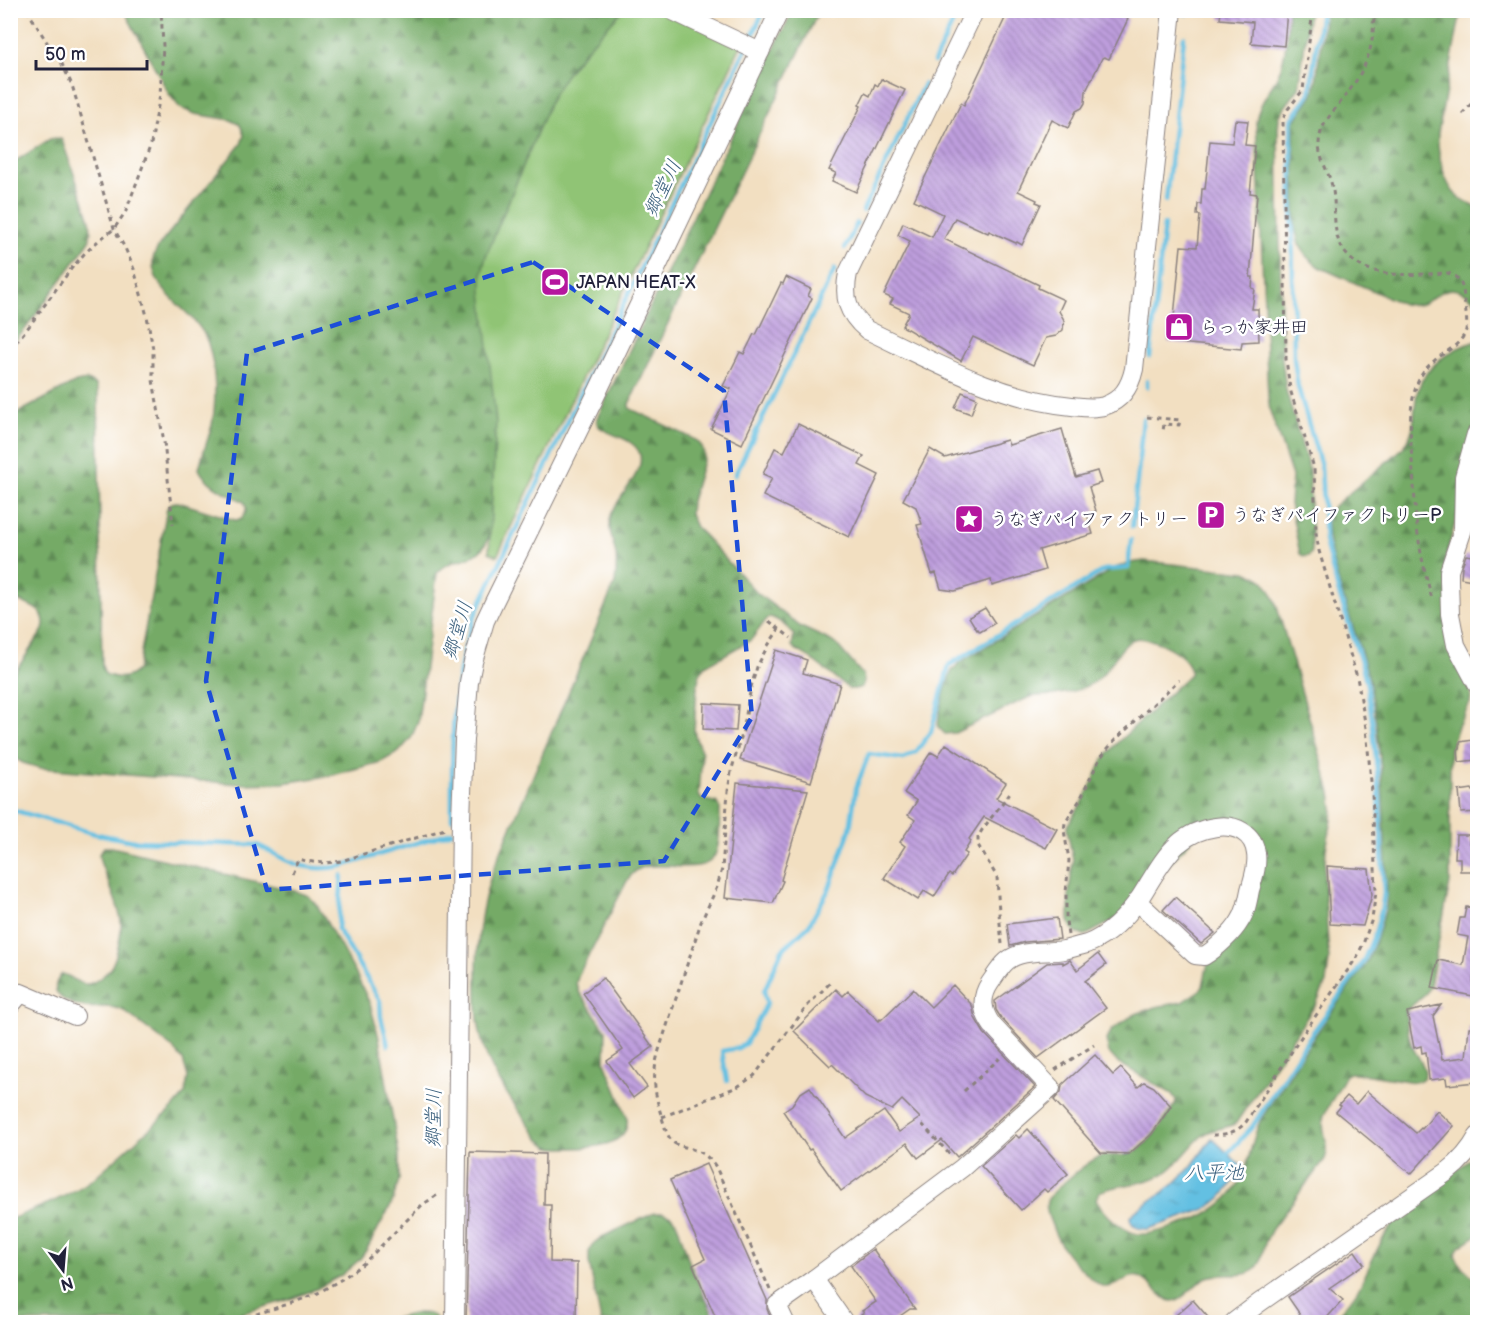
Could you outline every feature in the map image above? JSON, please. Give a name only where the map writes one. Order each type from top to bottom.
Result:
[{"type":"street","points":[[455,1323],[461,819],[465,730],[473,662],[485,621],[593,401],[751,48],[780,10]]},
{"type":"street","points":[[975,10],[848,273],[846,298],[857,321],[867,330],[976,382],[1031,399],[1088,408],[1102,407],[1125,393],[1134,369],[1172,10]]},
{"type":"street","points":[[673,11],[751,48]]},
{"type":"street","points":[[1478,433],[1464,477],[1463,529],[1449,571],[1450,614],[1456,645],[1478,686]]},
{"type":"street","points":[[785,1323],[777,1305],[962,1168],[1051,1088],[986,1017],[983,1006],[984,996],[1001,967],[1017,955],[1070,948],[1088,943],[1109,932],[1127,916],[1137,901],[1170,853],[1183,840],[1198,831],[1231,826],[1248,836],[1254,844],[1256,865],[1246,910],[1236,928],[1204,956],[1195,955],[1137,901]]},
{"type":"street","points":[[10,1006],[21,993],[75,1016]]},
{"type":"street","points":[[1234,1323],[1447,1172],[1469,1151],[1478,1136]]},
{"type":"street","points":[[814,1279],[844,1323]]},
{"type":"path","points":[[27,10],[70,79],[114,229],[134,269],[153,349],[153,380],[164,442],[173,525]]},
{"type":"path","points":[[10,349],[71,269],[84,254],[114,229],[126,211],[151,144],[160,95],[163,46],[161,10]]},
{"type":"path","points":[[1213,1135],[1233,1133],[1246,1122],[1305,1031],[1357,957],[1372,919],[1376,892],[1372,792],[1366,728],[1359,686],[1319,551],[1316,533],[1314,468],[1290,389],[1286,359],[1283,119],[1303,90],[1313,10]]},
{"type":"path","points":[[1374,10],[1368,56],[1353,86],[1323,128],[1319,140],[1319,153],[1332,186],[1338,238],[1351,259],[1361,267],[1386,274],[1448,273],[1455,276],[1463,288],[1467,321],[1461,340],[1432,362],[1423,372],[1416,384],[1413,398],[1410,439],[1419,541],[1433,603]]},
{"type":"path","points":[[1462,114],[1478,95]]},
{"type":"path","points":[[1147,417],[1180,420],[1179,425],[1164,424],[1163,431]]},
{"type":"path","points":[[769,621],[791,638]]},
{"type":"path","points":[[777,1305],[716,1167],[706,1155],[678,1146],[672,1141],[656,1101],[654,1088],[656,1060],[701,922],[717,887],[722,869],[731,772],[743,731],[751,687],[757,667],[779,629]]},
{"type":"path","points":[[1070,948],[1066,914],[1069,860],[1065,823],[1080,800],[1100,758],[1114,741],[1179,680]]},
{"type":"path","points":[[1008,960],[1002,946],[997,878],[978,845],[978,837],[1012,790]]},
{"type":"path","points":[[293,871],[298,860],[312,863],[341,861],[448,828]]},
{"type":"path","points":[[662,1118],[737,1087],[754,1076],[808,1005],[830,983]]},
{"type":"path","points":[[1042,1079],[1094,1045]]},
{"type":"path","points":[[964,1091],[1012,1047]]},
{"type":"path","points":[[922,1124],[962,1168]]},
{"type":"path","points":[[230,1323],[318,1293],[342,1279],[364,1263],[423,1204],[442,1193]]},
{"type":"highlighted area","points":[[533,262],[724,391],[752,717],[664,861],[267,890],[206,681],[247,353]]},
{"type":"green space","points":[[123,11],[622,11],[573,64],[551,99],[486,256],[482,273],[496,422],[490,533],[486,544],[474,556],[451,563],[437,573],[418,722],[411,738],[399,752],[381,762],[328,776],[283,783],[239,784],[40,768],[23,763],[11,756],[11,678],[43,630],[44,623],[40,612],[35,608],[11,598],[10,417],[76,382],[87,380],[96,385],[98,394],[102,666],[105,674],[123,678],[138,669],[169,505],[178,502],[235,520],[241,518],[246,511],[244,502],[213,485],[199,469],[214,415],[215,391],[211,354],[198,325],[158,281],[153,260],[161,243],[241,144],[244,135],[240,125],[231,120],[195,114],[180,108],[169,94]]},
{"type":"green space","name":"JAPAN HEAT-X","points":[[622,11],[682,11],[744,39],[497,556],[489,552],[496,422],[482,273],[486,256],[551,99],[575,64]]},
{"type":"green space","points":[[793,11],[819,11],[629,407],[700,444],[704,458],[691,501],[690,514],[696,527],[757,593],[801,627],[838,646],[863,675],[864,681],[862,687],[849,689],[809,657],[795,649],[792,646],[794,635],[783,624],[770,617],[751,640],[705,666],[699,676],[694,731],[702,753],[699,795],[701,799],[718,803],[720,809],[717,850],[710,862],[702,865],[692,867],[649,866],[636,870],[627,881],[576,983],[579,992],[606,1030],[605,1062],[627,1117],[627,1127],[617,1140],[599,1146],[554,1148],[540,1140],[512,1101],[493,1070],[484,1049],[479,1029],[477,999],[482,910],[493,870],[615,583],[616,555],[610,533],[610,519],[613,510],[633,480],[641,460],[639,451],[631,443],[598,426],[598,416]]},
{"type":"green space","points":[[1288,11],[1309,11],[1299,88],[1279,117],[1278,129],[1282,359],[1286,390],[1309,469],[1312,551],[1309,556],[1300,554],[1290,504],[1292,476],[1270,411],[1268,397],[1256,122],[1260,107],[1283,60]]},
{"type":"green space","points":[[1325,11],[1461,11],[1438,140],[1442,166],[1452,190],[1457,196],[1477,208],[1477,303],[1462,292],[1452,289],[1422,304],[1403,304],[1319,267],[1307,257],[1299,244],[1295,228],[1294,122],[1313,94]]},
{"type":"green space","points":[[50,139],[61,139],[63,143],[90,220],[89,242],[11,346],[11,164]]},
{"type":"green space","points":[[1477,341],[1477,425],[1445,561],[1471,694],[1470,703],[1458,726],[1450,750],[1450,883],[1430,985],[1426,993],[1406,1011],[1411,1044],[1423,1065],[1424,1075],[1422,1079],[1415,1082],[1356,1073],[1346,1075],[1324,1115],[1323,1126],[1327,1148],[1325,1159],[1272,1229],[1259,1265],[1254,1270],[1243,1274],[1205,1278],[1176,1301],[1168,1300],[1139,1277],[1130,1277],[1105,1287],[1095,1282],[1066,1253],[1054,1232],[1048,1215],[1047,1201],[1062,1184],[1094,1159],[1135,1152],[1157,1130],[1175,1104],[1176,1100],[1172,1094],[1117,1062],[1109,1053],[1106,1040],[1112,1030],[1133,1015],[1155,1007],[1182,1002],[1200,990],[1208,963],[1240,931],[1259,842],[1208,823],[1115,920],[1086,935],[1078,934],[1069,921],[1069,893],[1073,860],[1068,824],[1083,802],[1103,760],[1116,744],[1190,674],[1190,667],[1178,654],[1160,643],[1141,638],[1134,639],[1125,646],[1102,676],[1087,686],[1065,693],[1027,698],[955,733],[945,734],[938,727],[938,721],[950,676],[962,661],[1115,568],[1130,563],[1144,561],[1245,572],[1264,582],[1275,600],[1331,793],[1333,807],[1324,875],[1329,961],[1326,983],[1316,1004],[1236,1123],[1206,1133],[1173,1167],[1162,1175],[1147,1181],[1099,1192],[1096,1199],[1114,1221],[1138,1234],[1161,1231],[1198,1218],[1223,1202],[1238,1184],[1261,1119],[1314,1037],[1367,962],[1386,907],[1378,736],[1370,684],[1331,552],[1327,523],[1329,512],[1403,448],[1412,430],[1419,388],[1430,369],[1457,349]]},
{"type":"green space","points":[[104,847],[112,847],[309,896],[318,907],[356,974],[370,1004],[379,1038],[399,1155],[399,1180],[392,1203],[360,1259],[340,1276],[316,1289],[220,1322],[11,1322],[11,1219],[64,1196],[94,1178],[172,1109],[185,1094],[188,1077],[183,1060],[173,1048],[118,1008],[78,1006],[60,997],[57,992],[57,981],[62,974],[81,983],[91,983],[107,973],[115,958],[121,934],[121,923],[100,861],[99,854]]},
{"type":"green space","points":[[1477,1154],[1477,1235],[1459,1247],[1455,1255],[1464,1268],[1477,1279],[1477,1312],[1465,1322],[1330,1322],[1357,1291],[1384,1238],[1403,1212]]},
{"type":"green space","points":[[654,1213],[671,1216],[677,1223],[690,1264],[716,1322],[601,1322],[589,1263],[589,1252],[594,1243],[602,1237]]},
{"type":"green space","points":[[417,1313],[432,1315],[438,1322],[378,1322]]},
{"type":"water","name":"八平池","points":[[1212,1138],[1241,1166],[1226,1193],[1201,1211],[1148,1229],[1134,1226],[1130,1217],[1133,1213],[1173,1185],[1191,1167]]},
{"type":"building","points":[[1009,10],[1115,10],[1128,19],[1109,59],[1102,58],[1086,91],[1085,103],[1076,111],[1068,128],[1052,120],[1018,191],[1041,204],[1022,245],[955,218],[944,239],[1039,285],[1038,288],[1064,300],[1059,311],[1064,320],[1063,330],[1056,336],[1046,338],[1033,365],[973,337],[961,361],[902,326],[909,313],[890,304],[893,299],[884,295],[910,241],[898,235],[903,223],[932,237],[943,214],[914,200],[961,103],[964,105]]},
{"type":"building","points":[[1221,10],[1287,10],[1284,46],[1251,43],[1253,22],[1220,19]]},
{"type":"building","points":[[881,79],[905,90],[856,192],[832,181],[836,173],[829,170],[861,106],[859,105],[865,93],[870,96],[875,84],[878,86]]},
{"type":"building","points":[[1235,120],[1248,121],[1245,145],[1255,146],[1250,193],[1257,194],[1250,277],[1253,277],[1252,288],[1255,289],[1252,309],[1258,309],[1259,341],[1242,342],[1241,349],[1168,342],[1171,317],[1174,317],[1181,246],[1197,247],[1200,215],[1197,215],[1198,204],[1201,204],[1202,189],[1205,189],[1210,141],[1232,143]]},
{"type":"building","points":[[786,277],[811,289],[808,296],[812,298],[742,444],[711,429],[731,389],[723,386],[740,352],[744,354],[754,334],[756,335]]},
{"type":"building","points":[[962,392],[977,398],[971,414],[955,408]]},
{"type":"building","points":[[798,424],[864,456],[859,465],[879,475],[849,537],[763,496],[772,478],[763,474],[775,448],[784,452]]},
{"type":"building","points":[[1062,429],[1076,477],[1097,471],[1101,483],[1089,487],[1096,511],[1087,514],[1093,534],[1039,550],[1045,570],[992,586],[991,580],[955,591],[941,589],[936,573],[932,574],[917,525],[922,524],[916,507],[903,500],[930,449],[945,458],[1007,440],[1009,445]]},
{"type":"building","points":[[1466,555],[1478,557],[1478,581],[1461,578]]},
{"type":"building","points":[[985,608],[995,623],[980,632],[969,617]]},
{"type":"building","points":[[776,650],[807,660],[803,673],[840,684],[811,782],[740,760]]},
{"type":"building","points":[[704,703],[738,705],[736,731],[703,729]]},
{"type":"building","points":[[1473,740],[1475,760],[1459,762],[1460,742]]},
{"type":"building","points":[[946,744],[1006,783],[996,798],[1057,829],[1046,848],[984,817],[969,839],[971,841],[964,852],[967,854],[952,876],[949,874],[934,897],[924,891],[918,900],[884,878],[905,846],[900,842],[915,820],[908,815],[917,801],[904,793],[931,752],[938,756]]},
{"type":"building","points":[[737,783],[808,790],[781,880],[783,881],[773,903],[725,898]]},
{"type":"building","points":[[1472,789],[1478,791],[1478,812],[1461,813],[1459,791]]},
{"type":"building","points":[[1456,835],[1469,835],[1469,843],[1478,844],[1478,871],[1460,871],[1460,858],[1455,858]]},
{"type":"building","points":[[1327,866],[1369,869],[1372,895],[1363,926],[1330,924]]},
{"type":"building","points":[[1175,897],[1215,933],[1201,944],[1163,910]]},
{"type":"building","points":[[1466,907],[1478,908],[1478,958],[1476,957],[1473,982],[1478,982],[1478,997],[1432,988],[1438,960],[1463,965],[1468,937],[1457,935],[1460,918],[1464,918]]},
{"type":"building","points":[[1057,918],[1060,939],[1025,942],[1010,946],[1007,924]]},
{"type":"building","points":[[1098,954],[1106,965],[1085,981],[1106,1008],[1038,1058],[1001,1018],[996,1010],[995,1001],[1047,963],[1063,962],[1063,964],[1070,960],[1077,970]]},
{"type":"building","points":[[603,978],[653,1047],[630,1064],[647,1087],[633,1098],[607,1061],[623,1050],[583,993]]},
{"type":"building","points":[[953,985],[972,1005],[975,1018],[984,1033],[1035,1087],[957,1157],[942,1140],[918,1158],[907,1143],[841,1191],[811,1149],[809,1150],[783,1111],[792,1105],[799,1094],[810,1087],[845,1138],[884,1111],[899,1132],[920,1118],[902,1100],[892,1110],[865,1097],[794,1031],[836,989],[843,996],[848,991],[879,1021],[913,989],[931,1007]]},
{"type":"building","points":[[1441,1005],[1433,1016],[1442,1060],[1466,1057],[1469,1027],[1478,1027],[1476,1082],[1447,1085],[1446,1078],[1429,1080],[1426,1052],[1422,1053],[1421,1046],[1414,1048],[1407,1012]]},
{"type":"building","points":[[1095,1055],[1113,1075],[1121,1068],[1138,1087],[1144,1082],[1154,1087],[1171,1106],[1152,1134],[1129,1154],[1101,1153],[1054,1100],[1061,1092],[1062,1085]]},
{"type":"building","points":[[1367,1091],[1416,1133],[1437,1111],[1454,1126],[1411,1174],[1336,1112],[1347,1096],[1356,1104]]},
{"type":"building","points":[[1028,1129],[1068,1174],[1047,1192],[1044,1189],[1021,1210],[981,1166],[1016,1135],[1019,1138]]},
{"type":"building","points":[[470,1152],[545,1154],[544,1205],[551,1205],[550,1262],[577,1263],[576,1323],[466,1323]]},
{"type":"building","points":[[706,1164],[767,1300],[767,1309],[773,1323],[718,1323],[693,1265],[705,1259],[670,1180]]},
{"type":"building","points":[[873,1249],[915,1309],[910,1309],[890,1323],[855,1323],[855,1319],[864,1313],[862,1311],[876,1302],[851,1266]]},
{"type":"building","points":[[1355,1251],[1364,1264],[1329,1288],[1343,1300],[1322,1323],[1306,1323],[1288,1297]]},
{"type":"building","points":[[1193,1300],[1213,1323],[1183,1323],[1176,1315]]},
{"type":"waterway","name":"郷堂川","points":[[750,41],[764,10]]},
{"type":"waterway","points":[[934,62],[959,10]]},
{"type":"waterway","points":[[1228,1153],[1252,1127],[1311,1035],[1357,972],[1375,934],[1384,893],[1379,791],[1367,685],[1325,541],[1321,466],[1298,387],[1294,359],[1291,121],[1310,93],[1321,10]]},
{"type":"waterway","points":[[1166,201],[1184,37]]},
{"type":"waterway","name":"郷堂川","points":[[452,819],[456,692],[460,667],[474,617],[746,48]]},
{"type":"waterway","points":[[863,211],[924,84]]},
{"type":"waterway","points":[[845,248],[857,223]]},
{"type":"waterway","points":[[1150,357],[1164,225]]},
{"type":"waterway","points":[[735,475],[835,269]]},
{"type":"waterway","points":[[1147,381],[1147,387]]},
{"type":"waterway","points":[[1139,459],[1143,419]]},
{"type":"waterway","points":[[1132,527],[1139,463]]},
{"type":"waterway","points":[[727,1081],[722,1051],[738,1048],[746,1043],[767,1003],[764,991],[782,950],[809,925],[829,889],[850,829],[856,788],[869,754],[903,759],[916,752],[931,732],[949,665],[1104,570],[1128,568],[1131,540]]},
{"type":"waterway","points":[[10,809],[96,834],[134,841],[257,845],[293,863],[314,868],[342,866],[452,832]]},
{"type":"waterway","points":[[342,875],[338,929],[380,1001],[381,1017],[388,1045]]},
{"type":"place","name":"JAPAN HEAT-X","points":[[555,282]]},
{"type":"place","name":"らっか家井田","points":[[1179,327]]},
{"type":"place","name":"うなぎパイファクトリーP","points":[[1211,515]]},
{"type":"place","name":"うなぎパイファクトリー","points":[[969,519]]}]
